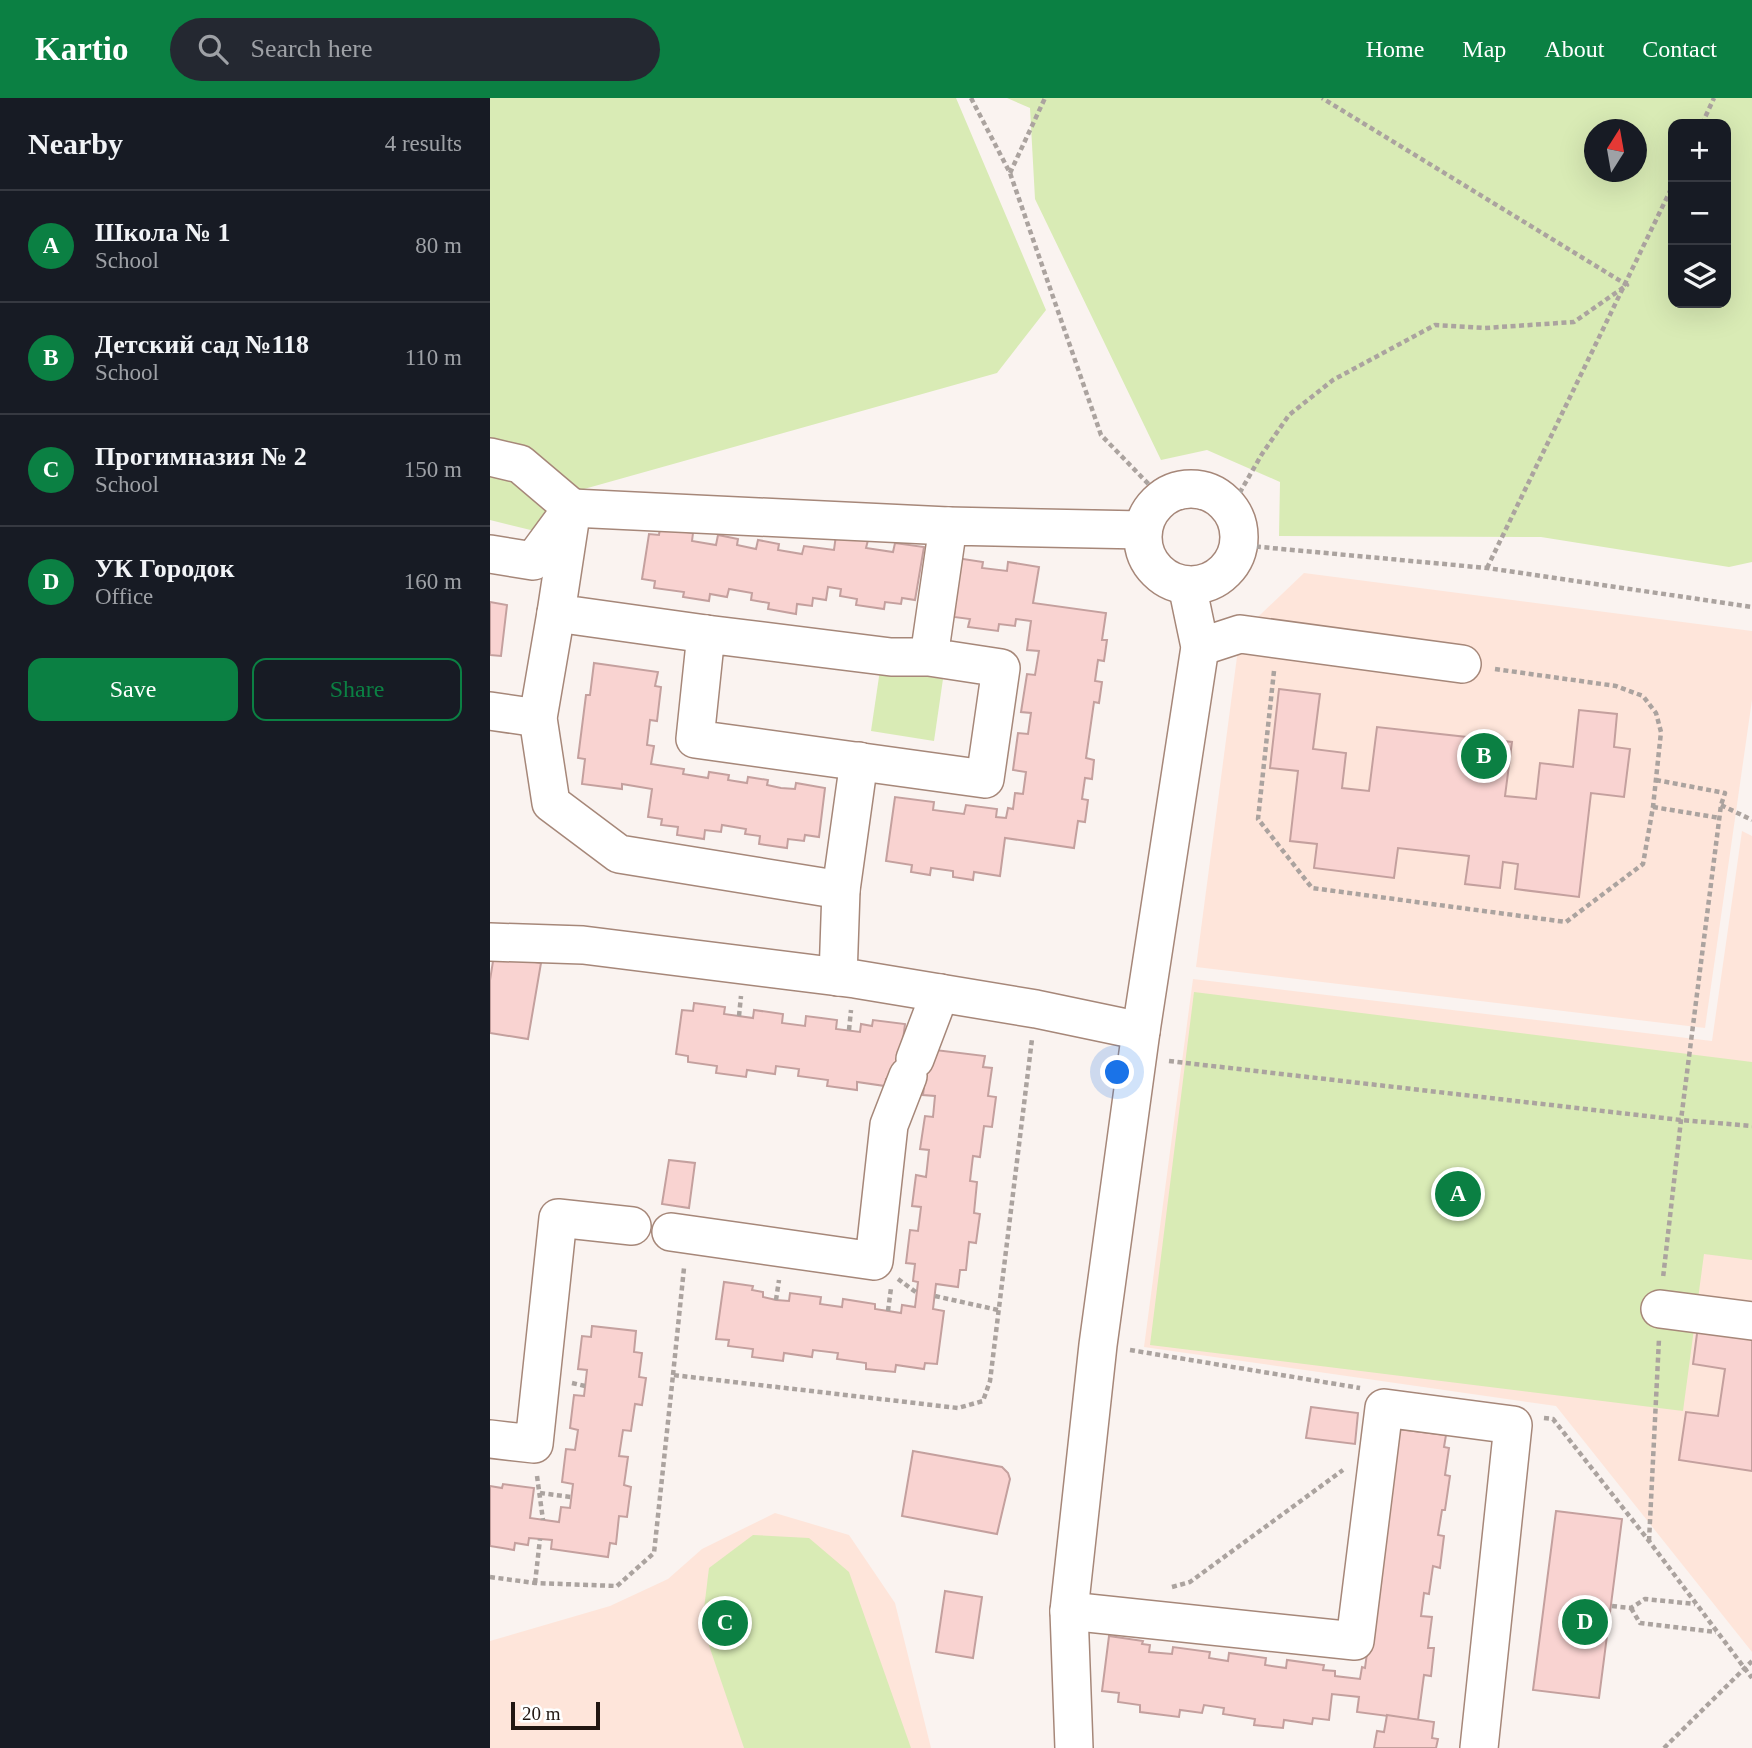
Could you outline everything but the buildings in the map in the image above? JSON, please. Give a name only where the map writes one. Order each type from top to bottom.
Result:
[{"type":"lane","points":[[490,457],[520,464],[572,508],[948,526],[1143,530]]},
{"type":"lane","points":[[1188,488],[1216,495],[1227,504],[1235,517],[1239,545],[1226,571],[1201,584],[1187,585],[1171,581],[1158,573],[1143,545],[1143,530],[1153,507],[1162,498],[1174,491],[1188,488]]},
{"type":"lane","points":[[490,554],[533,561],[572,508]]},
{"type":"lane","points":[[572,508],[538,718],[551,803],[619,854],[841,890]]},
{"type":"lane","points":[[929,657],[948,526]]},
{"type":"lane","points":[[1074,1748],[1069,1611],[1098,1345],[1139,1043],[1200,648],[1187,585]]},
{"type":"lane","points":[[555,613],[891,657],[929,657],[1001,668],[985,779],[695,739],[706,634]]},
{"type":"lane","points":[[1200,648],[1240,634],[1462,664]]},
{"type":"lane","points":[[490,711],[538,718]]},
{"type":"lane","points":[[838,977],[841,890],[859,761]]},
{"type":"lane","points":[[490,942],[583,945],[838,977],[1036,1009],[1139,1043]]},
{"type":"lane","points":[[680,1233],[874,1261],[889,1125],[940,993]]},
{"type":"lane","points":[[490,1438],[534,1444],[558,1218],[632,1226]]},
{"type":"lane","points":[[1660,1309],[1752,1321]]},
{"type":"lane","points":[[1069,1611],[1355,1641],[1384,1408],[1513,1425],[1479,1748]]},
{"type":"path","points":[[971,98],[1010,173],[1101,435],[1162,498]]},
{"type":"path","points":[[1010,173],[1045,98]]},
{"type":"path","points":[[1322,98],[1626,285]]},
{"type":"path","points":[[1704,119],[1714,98]]},
{"type":"path","points":[[1486,568],[1668,196]]},
{"type":"path","points":[[1227,504],[1239,494],[1289,415],[1333,380],[1435,325],[1485,328],[1574,322],[1626,285]]},
{"type":"path","points":[[1239,545],[1486,568],[1752,607]]},
{"type":"path","points":[[1277,639],[1258,819],[1312,888],[1566,922],[1643,864],[1653,807],[1661,732],[1656,713],[1643,696],[1616,686],[1462,664]]},
{"type":"path","points":[[1649,1541],[1660,1309],[1681,1120],[1721,805],[1725,793],[1656,780]]},
{"type":"path","points":[[1721,805],[1752,820]]},
{"type":"path","points":[[1653,807],[1720,818]]},
{"type":"path","points":[[673,1375],[958,1408],[983,1401],[990,1381],[1036,1009]]},
{"type":"path","points":[[1139,1043],[1681,1120],[1752,1126]]},
{"type":"path","points":[[490,1577],[535,1583],[617,1586],[654,1553],[673,1375],[680,1233]]},
{"type":"path","points":[[888,1311],[893,1275]]},
{"type":"path","points":[[935,1296],[998,1310]]},
{"type":"path","points":[[1098,1345],[1373,1390]]},
{"type":"path","points":[[1539,1417],[1553,1419],[1752,1678]]},
{"type":"path","points":[[534,1444],[543,1520]]},
{"type":"path","points":[[1163,1589],[1190,1582],[1353,1463]]},
{"type":"path","points":[[540,1493],[571,1497]]},
{"type":"path","points":[[535,1583],[540,1539]]},
{"type":"path","points":[[1612,1606],[1631,1608],[1645,1599],[1696,1604]]},
{"type":"path","points":[[1631,1608],[1640,1623],[1717,1632]]},
{"type":"path","points":[[1664,1748],[1752,1661]]},
{"type":"shaded area","points":[[1304,573],[1752,631],[1752,700],[1705,1028],[1196,967],[1240,634]]},
{"type":"shaded area","points":[[1742,831],[1752,836],[1752,1652],[1556,1406],[1144,1347],[1193,979],[1712,1041]]},
{"type":"shaded area","points":[[775,1513],[849,1535],[895,1603],[931,1748],[490,1748],[490,1641],[610,1606],[668,1579],[702,1549]]},
{"type":"green space","points":[[490,98],[956,98],[1046,310],[997,373],[552,498],[543,533],[490,520]]},
{"type":"green space","points":[[1007,98],[1752,98],[1752,562],[1729,567],[1541,537],[1279,536],[1280,482],[1207,450],[1161,460],[1035,199],[1030,108]]},
{"type":"green space","points":[[880,670],[943,679],[934,741],[871,731]]},
{"type":"green space","points":[[1194,992],[1752,1062],[1752,1260],[1704,1254],[1683,1411],[1150,1345]]},
{"type":"green space","points":[[753,1535],[809,1538],[849,1572],[911,1748],[744,1748],[702,1625],[709,1568]]},
{"type":"place","name":"Детский сад №118","points":[[1484,756]]},
{"type":"place","name":"Школа № 1","points":[[1458,1194]]},
{"type":"place","name":"УК Городок","points":[[1585,1622]]},
{"type":"place","name":"Прогимназия № 2","points":[[725,1623]]}]
